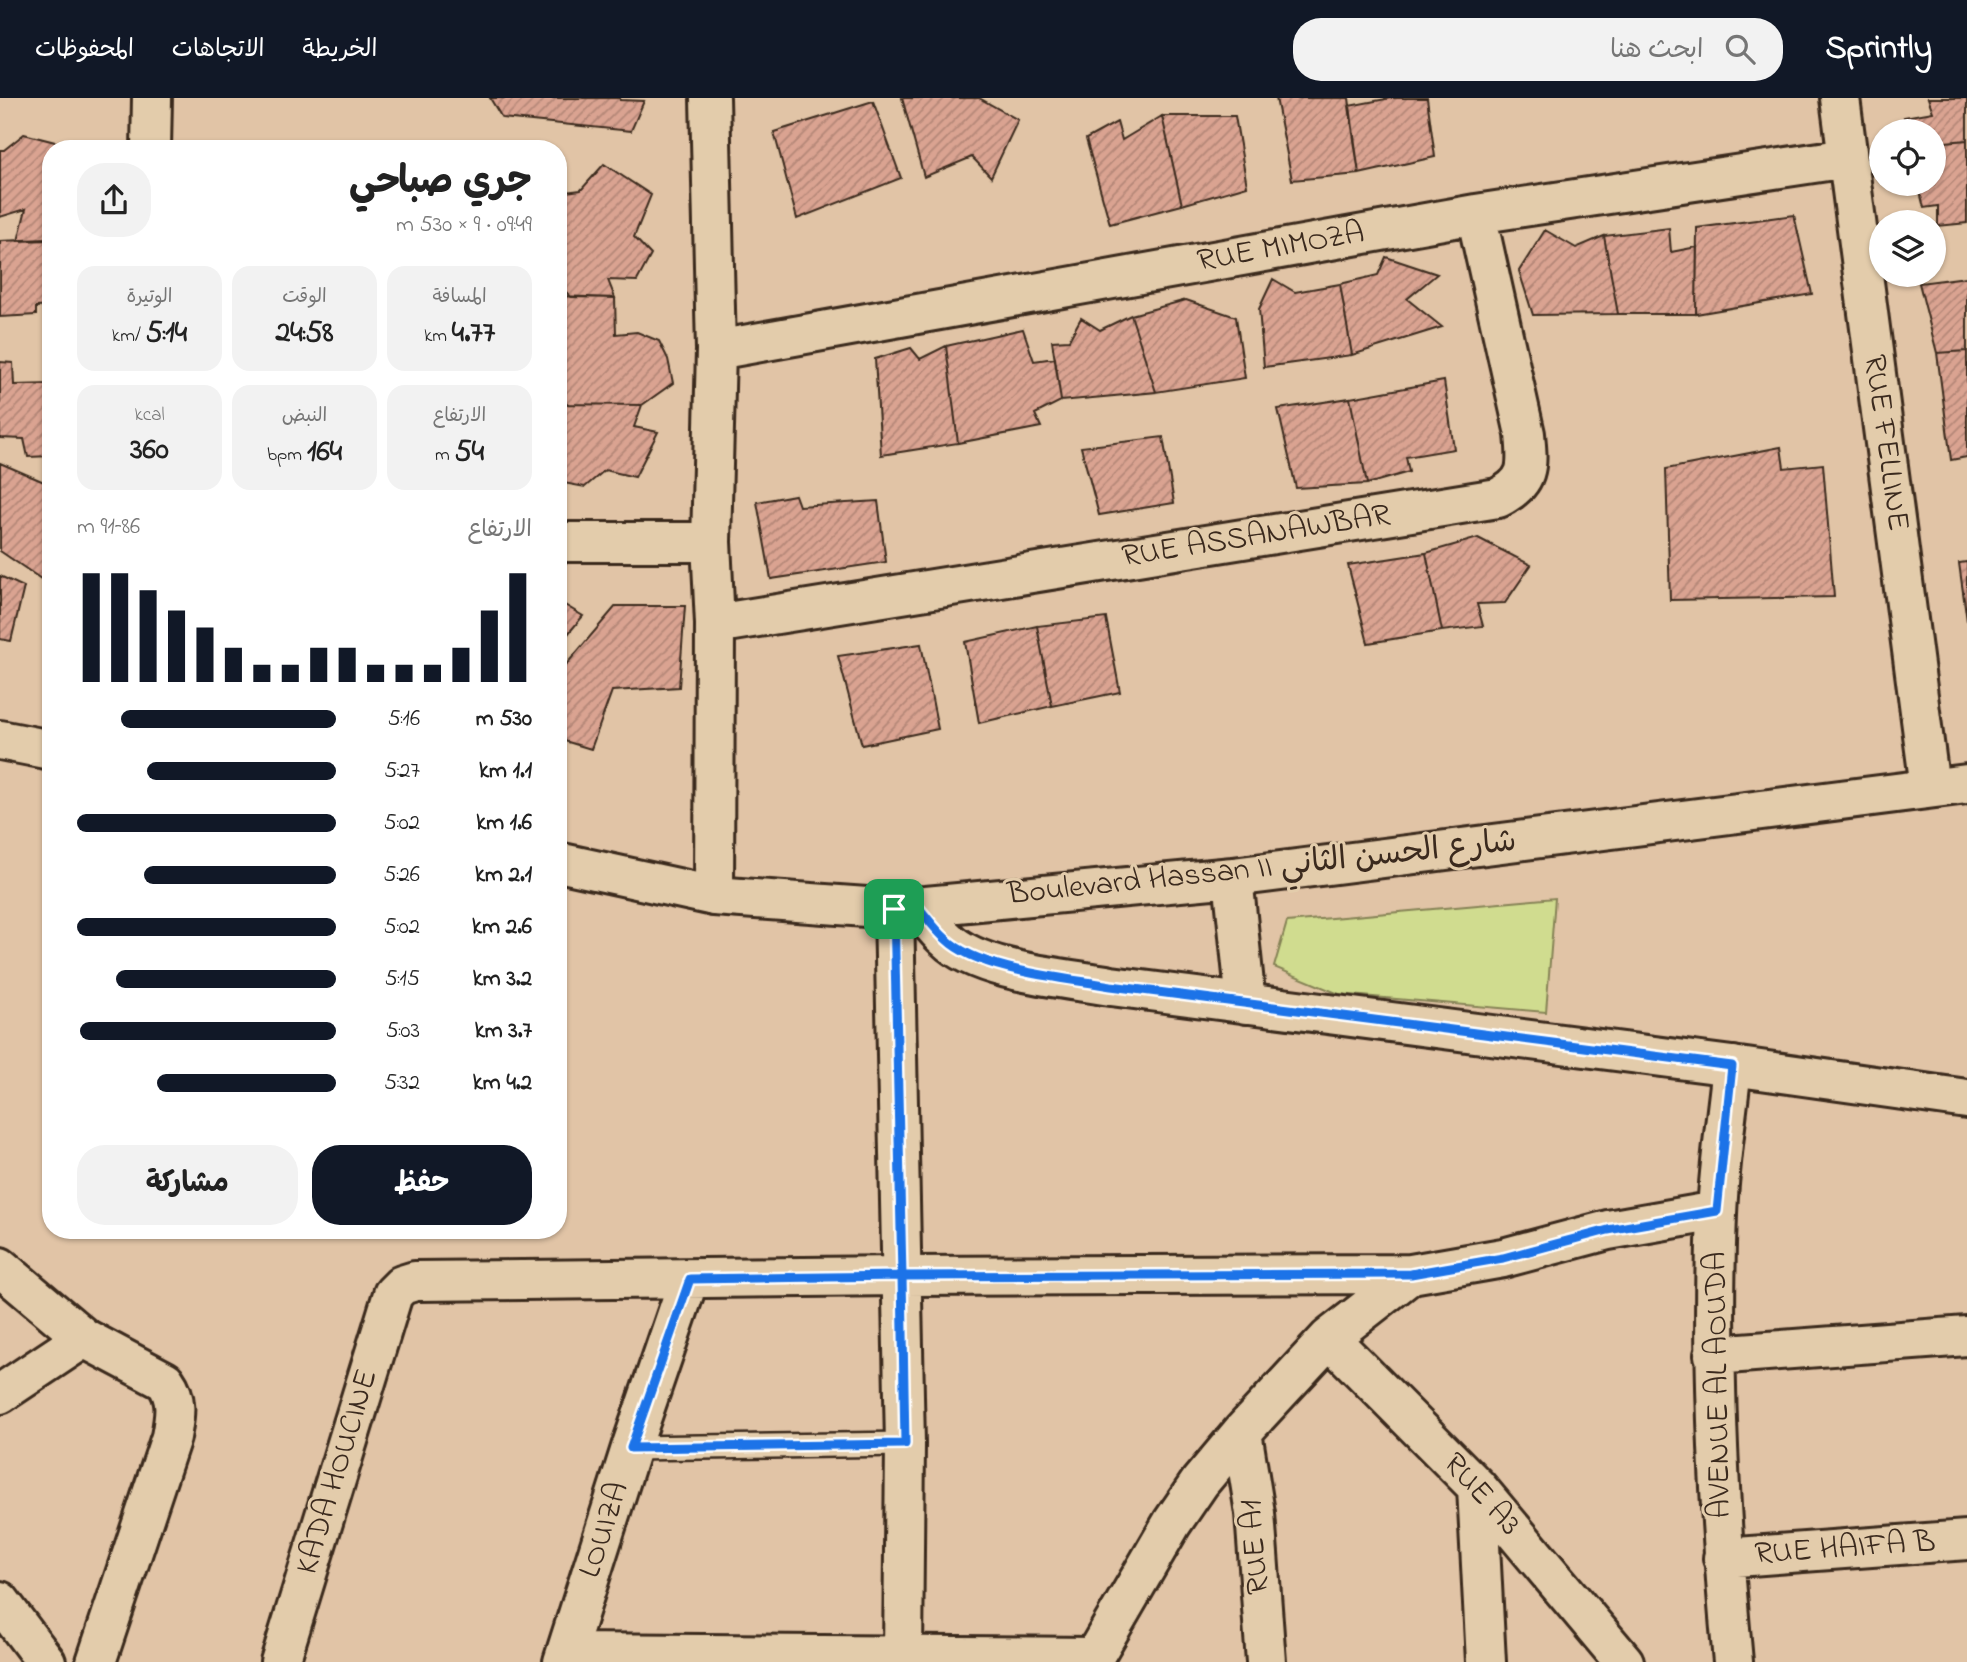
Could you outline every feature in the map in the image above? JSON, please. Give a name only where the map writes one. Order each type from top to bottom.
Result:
[{"type":"street","points":[[151,140],[152,98]]},
{"type":"street","points":[[710,98],[716,350],[711,542],[715,624],[714,896]]},
{"type":"street","name":"RUE FELLINE","points":[[1840,98],[1847,158],[1949,786]]},
{"type":"street","name":"RUE MIMOZA","points":[[716,350],[1476,214],[1847,158]]},
{"type":"street","name":"RUE ASSANAWBAR","points":[[715,624],[1498,498],[1514,490],[1523,477],[1527,459],[1525,434],[1476,214]]},
{"type":"street","points":[[567,542],[711,542]]},
{"type":"street","points":[[0,740],[42,748]]},
{"type":"street","name":"Boulevard Hassan II شارع الحسن الثاني","points":[[567,864],[714,896],[906,908],[1233,877],[1949,786]]},
{"type":"street","points":[[1233,877],[1246,1004]]},
{"type":"street","points":[[906,908],[966,954],[986,962],[1111,986],[1967,1099]]},
{"type":"street","points":[[903,1656],[905,1444],[902,1276],[906,908]]},
{"type":"street","name":"AVENUE AL AOUDA","points":[[1732,1066],[1717,1211],[1714,1355],[1723,1558],[1733,1662]]},
{"type":"street","points":[[690,1279],[1411,1274],[1503,1258],[1608,1230],[1717,1211]]},
{"type":"street","points":[[0,1267],[84,1338],[165,1381],[173,1392],[176,1409],[172,1437],[96,1662]]},
{"type":"street","points":[[564,1658],[903,1656],[1092,1659],[1172,1523],[1200,1482],[1329,1338],[1411,1274]]},
{"type":"street","name":"KADA HOUCINE","points":[[280,1662],[393,1294],[402,1285],[415,1281],[690,1279]]},
{"type":"street","name":"LOUIZA","points":[[564,1658],[631,1448],[690,1279]]},
{"type":"street","points":[[1714,1355],[1967,1336]]},
{"type":"street","points":[[0,1394],[84,1338]]},
{"type":"street","name":"RUE A3","points":[[1329,1338],[1477,1486],[1624,1662]]},
{"type":"street","name":"RUE A1","points":[[1242,1432],[1255,1513],[1266,1662]]},
{"type":"street","points":[[1477,1486],[1486,1662]]},
{"type":"street","name":"RUE HAIFA B","points":[[1723,1558],[1967,1540]]},
{"type":"street","points":[[0,1601],[46,1662]]},
{"type":"lane","points":[[631,1448],[905,1444]]},
{"type":"green space","points":[[1555,898],[1546,1012],[1339,994],[1274,967],[1287,922]]},
{"type":"building","points":[[490,98],[620,98],[644,101],[631,131],[502,118]]},
{"type":"building","points":[[902,98],[979,98],[1018,120],[991,177],[972,157],[924,177]]},
{"type":"building","points":[[1276,98],[1349,98],[1359,174],[1292,180]]},
{"type":"building","points":[[1391,98],[1427,98],[1435,157],[1359,174],[1349,106]]},
{"type":"building","points":[[1928,98],[1967,98],[1967,140],[1946,142],[1946,119],[1904,117],[1933,112]]},
{"type":"building","points":[[873,101],[901,178],[797,219],[774,132]]},
{"type":"building","points":[[1162,116],[1182,205],[1110,224],[1086,139],[1117,122],[1122,140]]},
{"type":"building","points":[[1162,116],[1235,116],[1247,186],[1182,205]]},
{"type":"building","points":[[24,134],[47,140],[42,140],[42,240],[18,241],[26,209],[0,217],[0,150],[4,150]]},
{"type":"building","points":[[1967,140],[1967,223],[1946,225],[1946,210],[1938,210],[1938,206],[1924,208],[1921,196],[1946,196],[1946,142]]},
{"type":"building","points":[[604,164],[651,195],[634,237],[651,255],[637,281],[608,280],[615,298],[571,297],[567,293],[567,192],[581,190]]},
{"type":"building","points":[[1794,215],[1812,294],[1696,314],[1697,228]]},
{"type":"building","points":[[1669,228],[1671,252],[1697,247],[1696,314],[1618,314],[1604,236]]},
{"type":"building","points":[[1545,230],[1576,248],[1604,236],[1618,314],[1533,315],[1519,271]]},
{"type":"building","points":[[42,239],[42,307],[36,307],[36,315],[0,317],[0,241]]},
{"type":"building","points":[[1386,257],[1437,274],[1407,299],[1442,327],[1352,355],[1340,284],[1378,275]]},
{"type":"building","points":[[1967,277],[1967,351],[1937,353],[1920,287],[1946,287],[1946,280]]},
{"type":"building","points":[[1273,279],[1295,292],[1340,284],[1352,355],[1264,367],[1259,309]]},
{"type":"building","points":[[567,296],[615,298],[616,334],[637,332],[659,341],[668,359],[673,383],[642,405],[567,404]]},
{"type":"building","points":[[1186,300],[1236,317],[1245,378],[1156,392],[1131,315]]},
{"type":"building","points":[[1131,315],[1156,392],[1061,401],[1052,341],[1069,340],[1081,318],[1100,330]]},
{"type":"building","points":[[1023,329],[1034,361],[1055,358],[1061,401],[1035,414],[1041,427],[958,443],[946,346]]},
{"type":"building","points":[[946,346],[958,443],[881,455],[875,359],[911,348],[920,359]]},
{"type":"building","points":[[1967,351],[1967,457],[1951,460],[1937,353]]},
{"type":"building","points":[[0,362],[13,363],[14,385],[42,384],[42,456],[28,457],[24,439],[0,438]]},
{"type":"building","points":[[1444,381],[1454,449],[1406,457],[1409,472],[1367,484],[1350,398]]},
{"type":"building","points":[[1350,398],[1367,484],[1296,488],[1278,409]]},
{"type":"building","points":[[567,404],[642,405],[634,427],[658,432],[635,477],[605,470],[585,487],[567,484]]},
{"type":"building","points":[[1163,437],[1174,503],[1099,515],[1081,447]]},
{"type":"building","points":[[1781,447],[1784,468],[1823,464],[1834,597],[1670,600],[1666,469]]},
{"type":"building","points":[[0,463],[42,481],[42,580],[0,551]]},
{"type":"building","points":[[795,495],[799,506],[878,501],[886,562],[771,579],[757,502]]},
{"type":"building","points":[[1478,538],[1531,565],[1505,603],[1477,604],[1483,626],[1442,631],[1426,553]]},
{"type":"building","points":[[1426,553],[1442,631],[1368,643],[1348,565]]},
{"type":"building","points":[[1967,562],[1967,621],[1959,563]]},
{"type":"building","points":[[0,576],[24,587],[11,641],[0,639]]},
{"type":"building","points":[[567,606],[583,616],[567,635]]},
{"type":"building","points":[[616,606],[685,606],[679,687],[612,691],[591,749],[567,742],[567,663]]},
{"type":"building","points":[[1106,618],[1120,692],[1052,706],[1037,626]]},
{"type":"building","points":[[1037,626],[1052,706],[979,723],[965,642]]},
{"type":"building","points":[[921,644],[938,729],[862,745],[838,656]]},
{"type":"route","points":[[894,909],[902,1276],[690,1279],[631,1448],[905,1444],[902,1276],[1411,1274],[1503,1258],[1608,1230],[1717,1211],[1732,1066],[1111,986],[1027,971],[986,962],[966,954],[947,941],[917,906],[894,909]]}]
